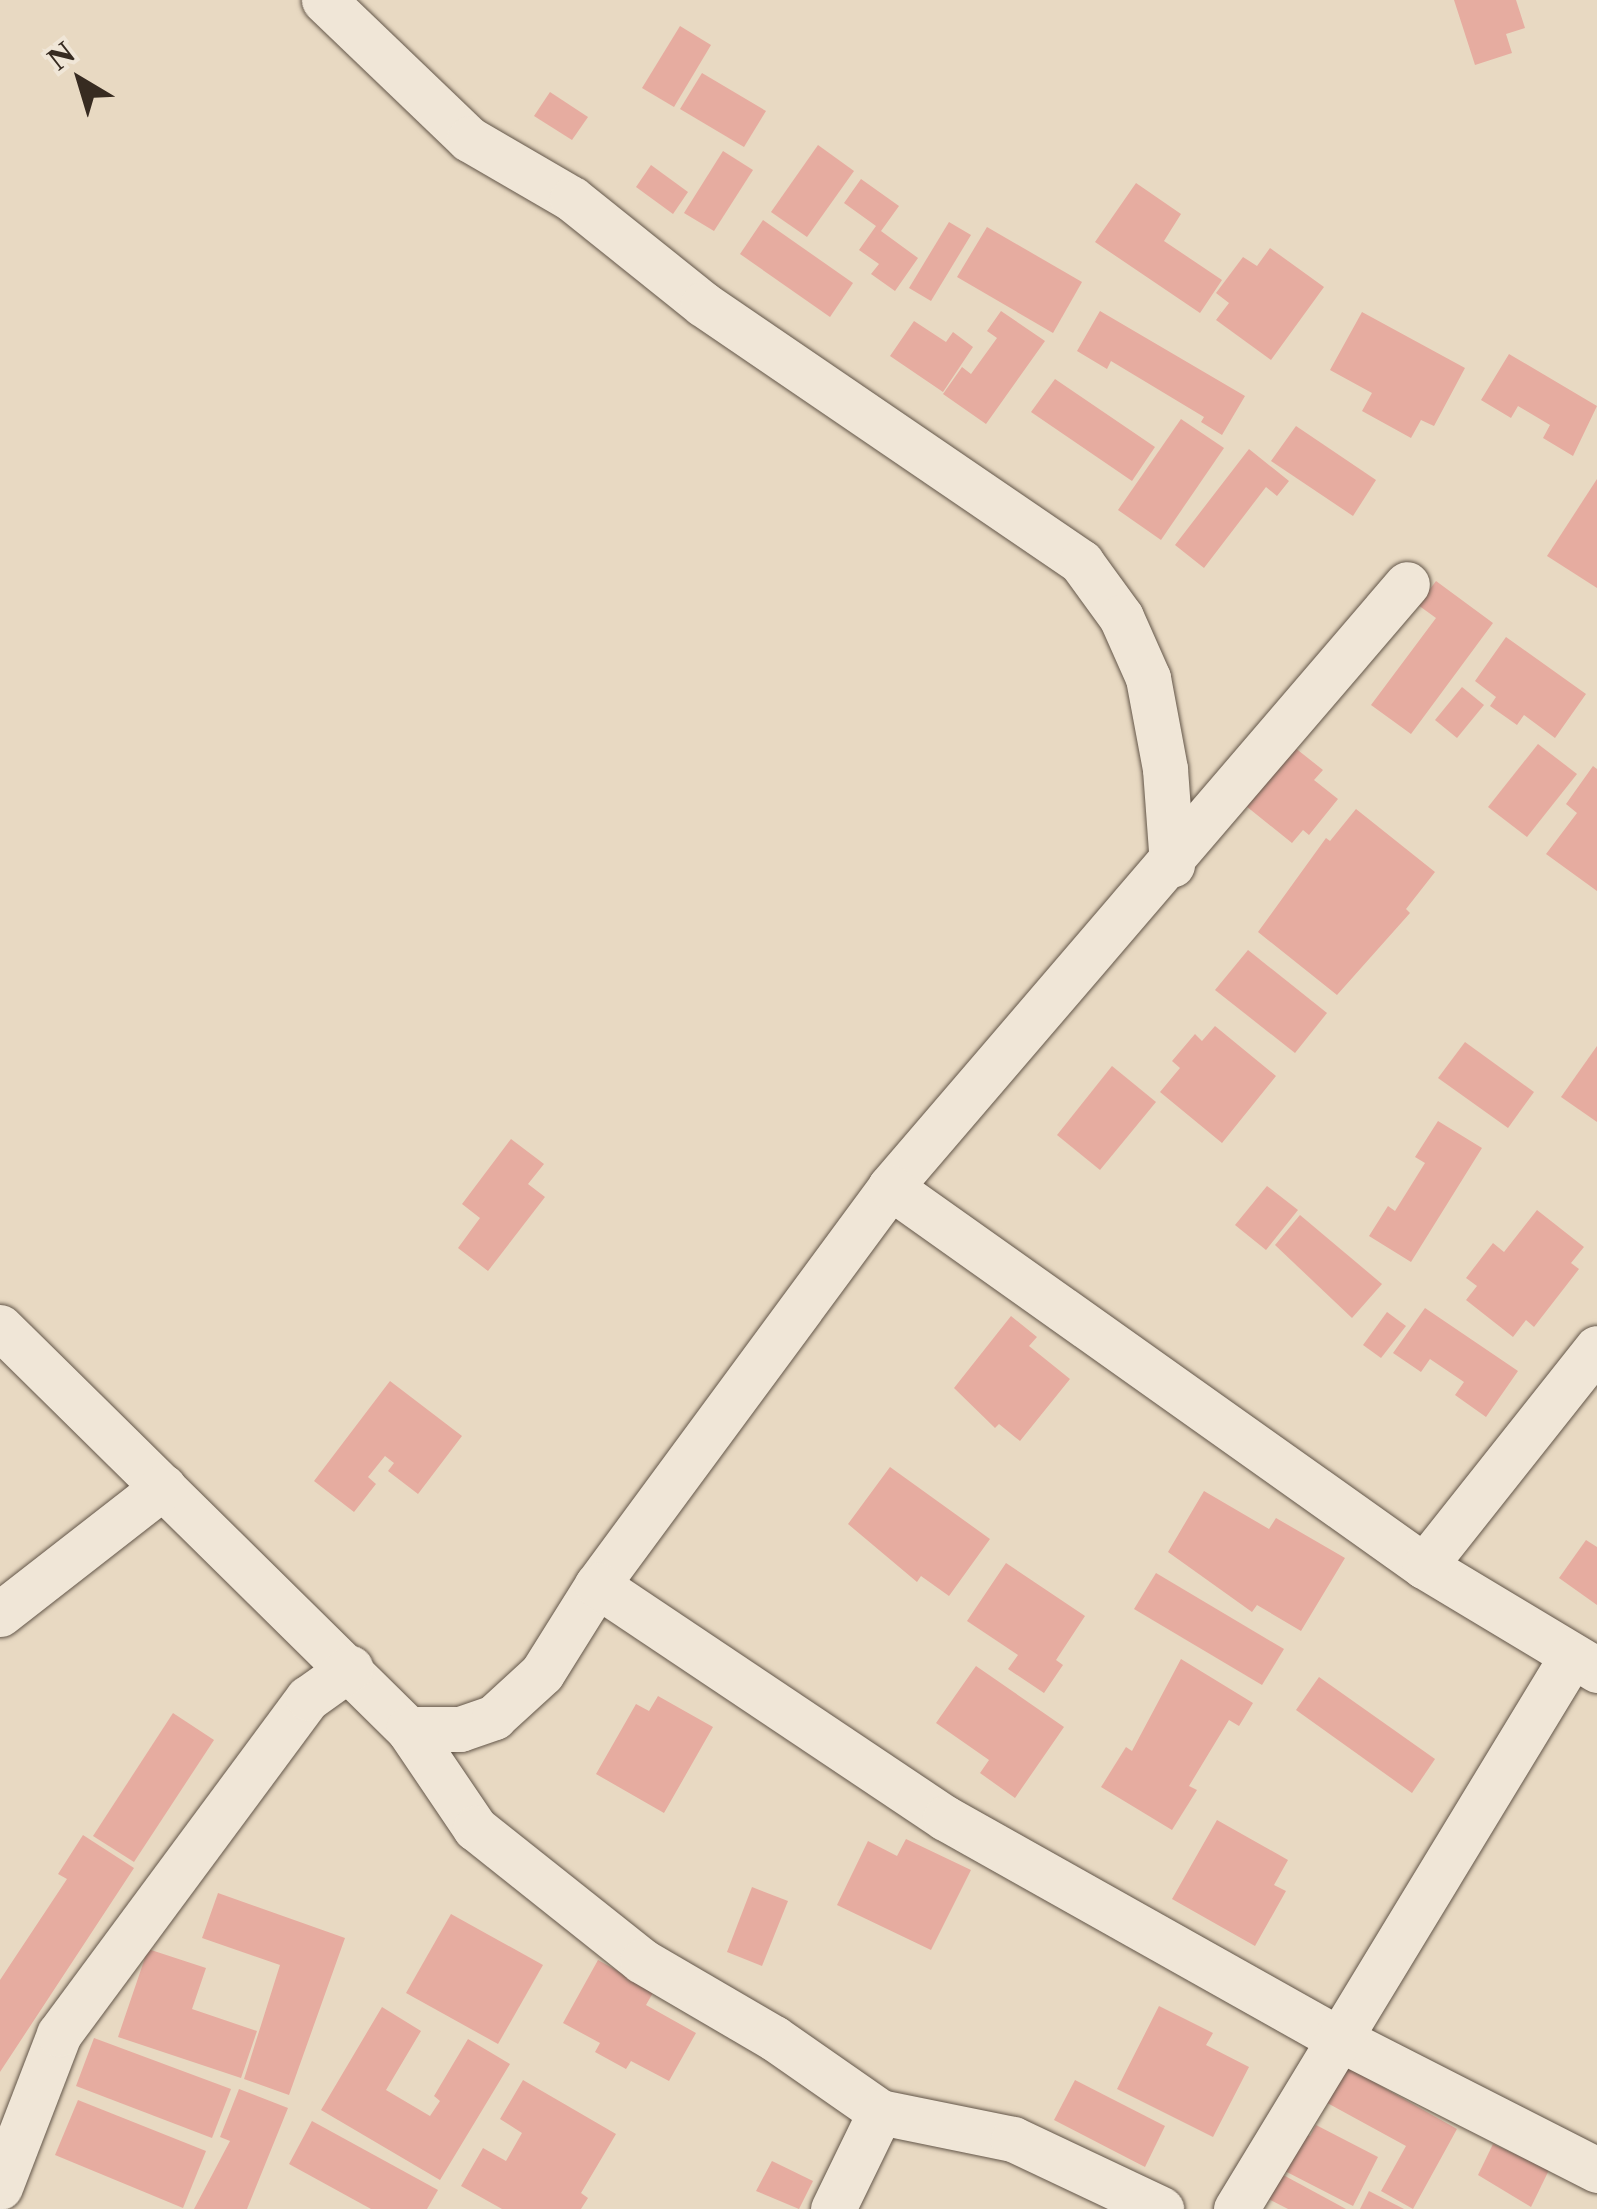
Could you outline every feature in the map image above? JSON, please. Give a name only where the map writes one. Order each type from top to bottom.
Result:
[{"type":"street","points":[[324,0],[469,139],[572,199],[703,304],[1081,562],[1120,617],[1148,678],[1165,769],[1172,864]]},
{"type":"street","points":[[408,1729],[460,1729],[494,1717],[542,1673],[597,1585],[890,1187],[1172,864],[1407,584]]},
{"type":"street","points":[[890,1187],[1424,1566],[1584,1664],[1336,2037],[1236,2209]]},
{"type":"street","points":[[0,1327],[350,1668],[408,1729],[475,1828],[552,1895],[642,1962],[774,2038],[880,2112],[1013,2139],[1162,2209]]},
{"type":"street","points":[[1424,1566],[1597,1348]]},
{"type":"street","points":[[0,1614],[163,1487]]},
{"type":"street","points":[[597,1585],[945,1818],[1336,2037],[1597,2170]]},
{"type":"street","points":[[0,2188],[59,2034],[308,1698],[350,1668]]},
{"type":"street","points":[[834,2209],[880,2112]]},
{"type":"building","points":[[1454,0],[1516,0],[1525,28],[1506,34],[1512,53],[1475,65]]},
{"type":"building","points":[[680,26],[711,45],[674,107],[642,88]]},
{"type":"building","points":[[702,73],[766,111],[744,147],[680,109]]},
{"type":"building","points":[[550,92],[588,117],[572,140],[534,116]]},
{"type":"building","points":[[818,145],[854,171],[807,237],[771,212]]},
{"type":"building","points":[[723,151],[753,170],[714,231],[684,213]]},
{"type":"building","points":[[651,165],[688,192],[673,214],[636,187]]},
{"type":"building","points":[[861,179],[899,206],[881,231],[918,258],[895,291],[871,274],[879,264],[859,250],[876,226],[844,203]]},
{"type":"building","points":[[1136,183],[1181,214],[1164,241],[1222,280],[1200,313],[1095,242]]},
{"type":"building","points":[[763,220],[853,283],[830,317],[740,254]]},
{"type":"building","points":[[949,222],[971,235],[931,301],[909,288]]},
{"type":"building","points":[[987,227],[1082,282],[1053,333],[957,277]]},
{"type":"building","points":[[1270,248],[1324,287],[1271,360],[1216,320],[1229,303],[1216,293],[1243,257],[1257,266]]},
{"type":"building","points":[[1001,311],[1045,341],[986,424],[943,394],[962,367],[971,374],[997,338],[987,331]]},
{"type":"building","points":[[1100,311],[1245,396],[1222,435],[1201,422],[1204,417],[1111,361],[1107,369],[1077,351]]},
{"type":"building","points":[[1362,312],[1465,368],[1434,426],[1421,420],[1411,438],[1362,411],[1372,393],[1330,370]]},
{"type":"building","points":[[914,321],[946,342],[953,332],[973,347],[943,392],[890,356]]},
{"type":"building","points":[[1509,354],[1597,406],[1573,456],[1543,438],[1550,425],[1518,406],[1511,418],[1481,400]]},
{"type":"building","points":[[1055,379],[1155,447],[1132,481],[1031,412]]},
{"type":"building","points":[[1181,419],[1224,448],[1161,540],[1118,510]]},
{"type":"building","points":[[1296,426],[1376,480],[1353,516],[1271,461]]},
{"type":"building","points":[[1249,449],[1289,481],[1277,496],[1266,487],[1204,568],[1175,545]]},
{"type":"building","points":[[1597,479],[1597,588],[1547,556]]},
{"type":"building","points":[[1436,581],[1493,623],[1411,734],[1371,705],[1436,618],[1418,605]]},
{"type":"building","points":[[1506,637],[1586,694],[1555,738],[1524,715],[1517,725],[1490,706],[1496,697],[1475,681]]},
{"type":"building","points":[[1462,687],[1484,705],[1457,738],[1435,720]]},
{"type":"building","points":[[1538,744],[1577,774],[1527,837],[1488,807]]},
{"type":"building","points":[[1294,747],[1323,770],[1314,780],[1338,799],[1309,835],[1303,830],[1292,843],[1246,806]]},
{"type":"building","points":[[1593,766],[1597,769],[1597,891],[1546,854],[1577,813],[1566,804]]},
{"type":"building","points":[[1356,809],[1435,872],[1406,909],[1410,913],[1337,995],[1258,932],[1326,838],[1330,841]]},
{"type":"building","points":[[1248,950],[1327,1013],[1295,1053],[1215,990]]},
{"type":"building","points":[[1215,1026],[1276,1076],[1222,1143],[1160,1092],[1180,1068],[1172,1061],[1195,1034],[1202,1041]]},
{"type":"building","points":[[1465,1042],[1534,1092],[1508,1128],[1438,1078]]},
{"type":"building","points":[[1597,1046],[1597,1122],[1561,1097]]},
{"type":"building","points":[[1112,1066],[1156,1102],[1100,1170],[1057,1135]]},
{"type":"building","points":[[1438,1121],[1482,1148],[1411,1262],[1369,1236],[1388,1206],[1395,1211],[1425,1163],[1415,1157]]},
{"type":"building","points":[[511,1139],[544,1164],[528,1184],[545,1197],[488,1271],[458,1248],[480,1218],[462,1204]]},
{"type":"building","points":[[1267,1186],[1298,1210],[1266,1250],[1235,1225]]},
{"type":"building","points":[[1537,1210],[1584,1247],[1571,1263],[1579,1269],[1534,1327],[1526,1320],[1513,1337],[1466,1300],[1477,1286],[1466,1278],[1493,1243],[1504,1252]]},
{"type":"building","points":[[1300,1215],[1382,1284],[1352,1318],[1275,1245]]},
{"type":"building","points":[[1425,1308],[1518,1371],[1486,1417],[1455,1395],[1464,1382],[1430,1359],[1421,1372],[1393,1353]]},
{"type":"building","points":[[1387,1312],[1406,1326],[1381,1358],[1363,1345]]},
{"type":"building","points":[[1011,1316],[1037,1337],[1029,1346],[1070,1379],[1020,1441],[999,1424],[995,1428],[954,1388]]},
{"type":"building","points":[[390,1381],[462,1436],[418,1494],[388,1471],[394,1463],[385,1456],[368,1477],[376,1484],[354,1512],[314,1481]]},
{"type":"building","points":[[890,1467],[990,1539],[949,1596],[921,1576],[917,1582],[848,1524]]},
{"type":"building","points":[[1204,1491],[1269,1529],[1276,1518],[1345,1558],[1301,1631],[1257,1605],[1252,1612],[1168,1552]]},
{"type":"building","points":[[1586,1540],[1597,1547],[1597,1605],[1559,1578]]},
{"type":"building","points":[[1006,1563],[1085,1616],[1056,1660],[1063,1665],[1044,1693],[1008,1669],[1018,1655],[967,1621]]},
{"type":"building","points":[[1156,1573],[1284,1649],[1262,1685],[1134,1609]]},
{"type":"building","points":[[1181,1659],[1253,1703],[1239,1726],[1229,1720],[1189,1786],[1197,1790],[1172,1830],[1101,1787],[1126,1747],[1132,1751]]},
{"type":"building","points":[[976,1666],[1064,1727],[1015,1798],[980,1773],[989,1760],[936,1723]]},
{"type":"building","points":[[1319,1677],[1435,1759],[1412,1793],[1296,1710]]},
{"type":"building","points":[[658,1696],[713,1727],[664,1813],[596,1774],[636,1704],[649,1711]]},
{"type":"building","points":[[173,1713],[214,1740],[134,1862],[93,1836]]},
{"type":"building","points":[[1217,1820],[1288,1860],[1274,1885],[1286,1891],[1255,1946],[1172,1899]]},
{"type":"building","points":[[83,1835],[134,1868],[0,2072],[0,1980],[67,1879],[58,1874]]},
{"type":"building","points":[[906,1839],[971,1870],[931,1950],[837,1905],[868,1841],[897,1856]]},
{"type":"building","points":[[752,1887],[788,1901],[762,1966],[727,1952]]},
{"type":"building","points":[[218,1893],[345,1938],[289,2095],[244,2079],[280,1965],[202,1938]]},
{"type":"building","points":[[451,1914],[543,1965],[498,2044],[406,1993]]},
{"type":"building","points":[[148,1949],[206,1968],[192,2009],[257,2031],[241,2078],[118,2037]]},
{"type":"building","points":[[598,1960],[654,1991],[646,2005],[696,2033],[669,2081],[631,2061],[626,2069],[595,2052],[600,2043],[563,2023]]},
{"type":"building","points":[[1159,2006],[1213,2033],[1206,2045],[1249,2067],[1213,2137],[1117,2089]]},
{"type":"building","points":[[382,2007],[421,2031],[386,2090],[430,2116],[440,2101],[434,2096],[468,2039],[510,2064],[440,2180],[321,2110]]},
{"type":"building","points":[[94,2038],[231,2089],[212,2138],[76,2086]]},
{"type":"building","points":[[1340,2063],[1457,2129],[1413,2209],[1381,2191],[1406,2146],[1320,2099]]},
{"type":"building","points":[[523,2080],[616,2134],[581,2193],[588,2198],[581,2209],[502,2209],[461,2186],[483,2148],[506,2161],[522,2133],[500,2119]]},
{"type":"building","points":[[1075,2080],[1165,2126],[1145,2167],[1054,2120]]},
{"type":"building","points":[[239,2089],[288,2108],[247,2209],[194,2209],[230,2141],[220,2137]]},
{"type":"building","points":[[78,2100],[206,2151],[183,2208],[55,2155]]},
{"type":"building","points":[[312,2121],[438,2190],[427,2209],[371,2209],[289,2164]]},
{"type":"building","points":[[1316,2125],[1378,2157],[1353,2206],[1279,2168],[1298,2131],[1310,2136]]},
{"type":"building","points":[[1493,2144],[1549,2170],[1531,2207],[1478,2175]]},
{"type":"building","points":[[772,2161],[813,2181],[799,2209],[756,2191]]},
{"type":"building","points":[[1274,2170],[1346,2209],[1288,2209],[1261,2195]]},
{"type":"building","points":[[1369,2191],[1404,2209],[1360,2209]]}]
